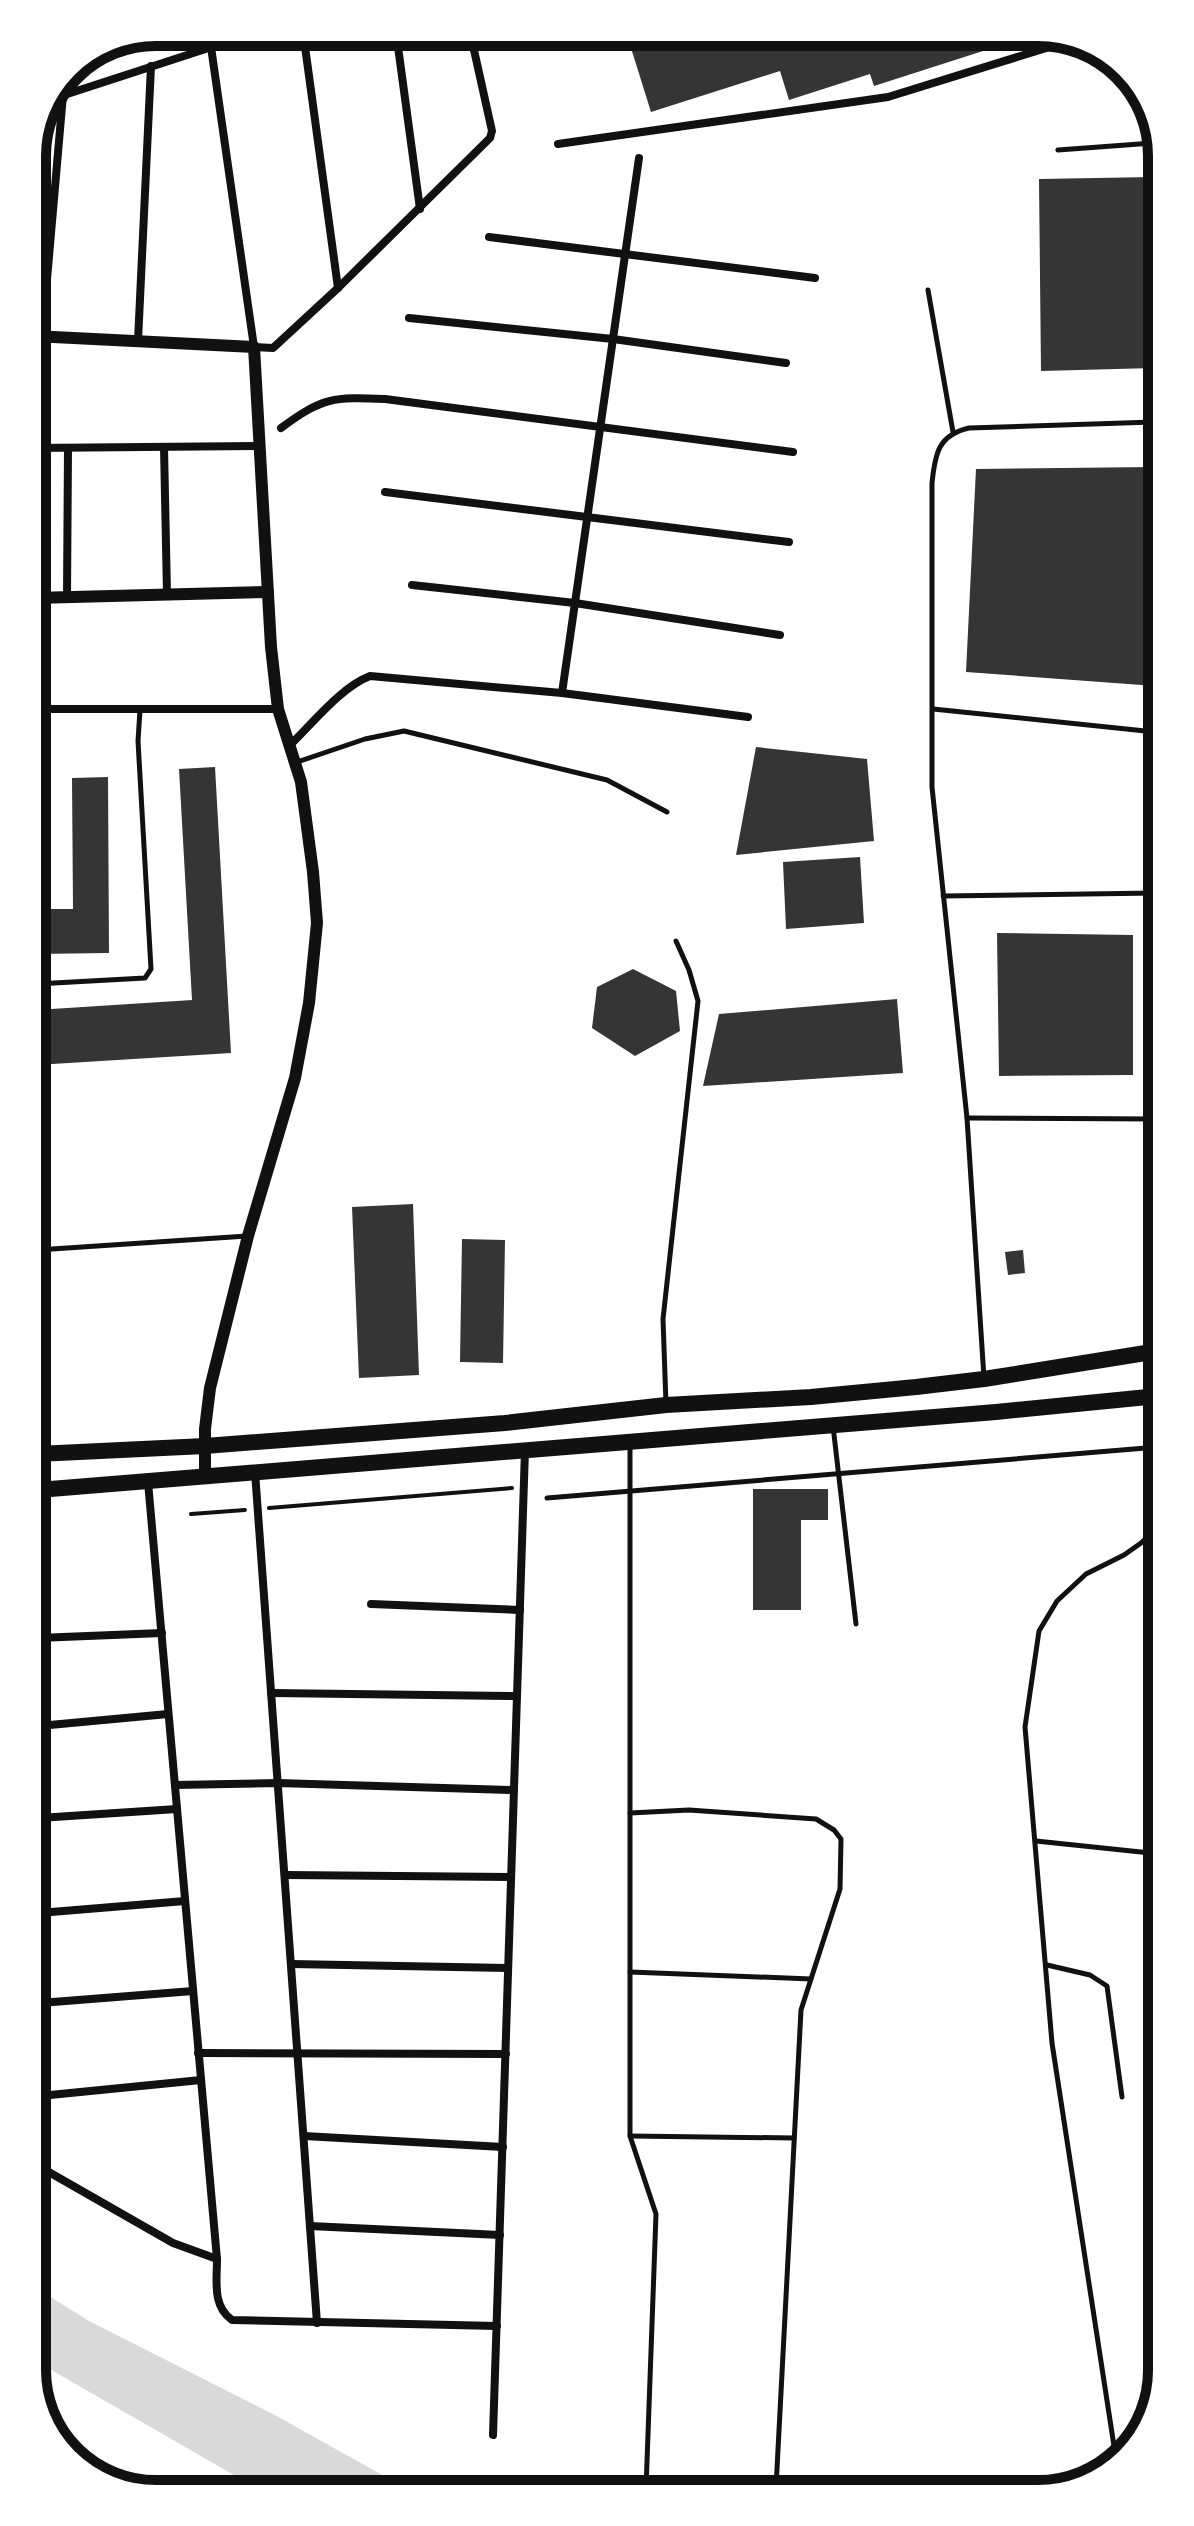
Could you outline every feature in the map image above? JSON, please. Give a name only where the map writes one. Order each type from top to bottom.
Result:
[{"type":"main road","points":[[46,1454],[205,1446],[505,1423],[666,1405],[811,1397],[984,1379],[1148,1353]]},
{"type":"main road","points":[[46,1489],[1148,1397]]},
{"type":"street","points":[[66,94],[214,46]]},
{"type":"street","points":[[305,46],[338,288]]},
{"type":"street","points":[[398,46],[420,209]]},
{"type":"street","points":[[46,336],[273,348],[485,144],[492,131],[473,46]]},
{"type":"street","points":[[205,1477],[205,1429],[210,1388],[248,1236],[295,1078],[314,969],[317,923],[301,782],[278,709],[271,647],[254,347],[211,47]]},
{"type":"street","points":[[558,144],[888,97],[1050,47]]},
{"type":"street","points":[[138,341],[151,66]]},
{"type":"street","points":[[46,245],[58,107]]},
{"type":"street","points":[[562,693],[639,158]]},
{"type":"street","points":[[489,237],[815,278]]},
{"type":"street","points":[[409,318],[613,339],[786,363]]},
{"type":"street","points":[[281,428],[317,403],[343,398],[385,399],[793,452]]},
{"type":"street","points":[[46,448],[260,446]]},
{"type":"street","points":[[164,447],[167,594]]},
{"type":"street","points":[[67,597],[68,448]]},
{"type":"street","points":[[385,492],[789,542]]},
{"type":"street","points":[[412,585],[575,603],[780,635]]},
{"type":"street","points":[[46,598],[268,592]]},
{"type":"street","points":[[290,745],[348,688],[370,676],[562,693],[748,717]]},
{"type":"street","points":[[46,709],[278,709]]},
{"type":"street","points":[[493,2435],[525,1449]]},
{"type":"street","points":[[255,1472],[317,2323]]},
{"type":"street","points":[[148,1482],[217,2259],[218,2305],[223,2314],[232,2320],[497,2326]]},
{"type":"street","points":[[371,1604],[520,1610]]},
{"type":"street","points":[[46,1638],[162,1633]]},
{"type":"street","points":[[271,1693],[517,1696]]},
{"type":"street","points":[[46,1725],[168,1714]]},
{"type":"street","points":[[175,1785],[278,1783],[514,1790]]},
{"type":"street","points":[[46,1818],[177,1809]]},
{"type":"street","points":[[285,1875],[511,1877]]},
{"type":"street","points":[[46,1912],[185,1901]]},
{"type":"street","points":[[291,1964],[508,1968]]},
{"type":"street","points":[[46,2003],[193,1991]]},
{"type":"street","points":[[198,2053],[506,2054]]},
{"type":"street","points":[[46,2095],[201,2080]]},
{"type":"street","points":[[304,2136],[503,2147]]},
{"type":"street","points":[[46,2170],[173,2243],[217,2259]]},
{"type":"street","points":[[310,2226],[500,2235]]},
{"type":"lane","points":[[1058,150],[1147,143]]},
{"type":"lane","points":[[928,290],[953,432]]},
{"type":"lane","points":[[984,1379],[967,1118],[932,787],[932,483],[935,460],[942,442],[953,432],[969,428],[1148,422]]},
{"type":"lane","points":[[933,709],[1148,731]]},
{"type":"lane","points":[[46,983],[145,978],[149,975],[138,741],[140,710]]},
{"type":"lane","points":[[296,762],[365,739],[404,731],[607,780],[667,812]]},
{"type":"lane","points":[[943,896],[1148,893]]},
{"type":"lane","points":[[666,1405],[663,1319],[698,1001],[676,941]]},
{"type":"lane","points":[[967,1118],[1148,1119]]},
{"type":"lane","points":[[46,1249],[248,1236]]},
{"type":"lane","points":[[833,1425],[856,1624]]},
{"type":"lane","points":[[630,1442],[630,2136],[656,2214],[646,2480]]},
{"type":"lane","points":[[547,1498],[1148,1448]]},
{"type":"lane","points":[[1114,2449],[1052,2043],[1025,1727],[1039,1631],[1057,1601],[1086,1574],[1124,1555],[1148,1536]]},
{"type":"lane","points":[[630,1813],[689,1810],[816,1819],[834,1830],[841,1839],[840,1889],[801,2010],[776,2480]]},
{"type":"lane","points":[[1036,1841],[1148,1853]]},
{"type":"lane","points":[[1047,1965],[1090,1975],[1107,1986],[1122,2097]]},
{"type":"lane","points":[[630,1972],[811,1979]]},
{"type":"lane","points":[[630,2136],[794,2138]]},
{"type":"shaded area","points":[[46,2294],[89,2321],[273,2414],[391,2480],[242,2480],[46,2367]]},
{"type":"building","points":[[630,46],[999,46],[874,86],[870,74],[789,100],[780,71],[651,112]]},
{"type":"building","points":[[1148,177],[1148,368],[1041,371],[1039,179]]},
{"type":"building","points":[[1148,467],[1148,685],[966,672],[976,469]]},
{"type":"building","points":[[756,747],[867,759],[874,841],[736,855]]},
{"type":"building","points":[[215,767],[231,1053],[46,1064],[46,1009],[192,1000],[179,769]]},
{"type":"building","points":[[108,777],[109,953],[46,954],[46,909],[73,909],[72,778]]},
{"type":"building","points":[[860,857],[864,923],[786,929],[783,862]]},
{"type":"building","points":[[997,933],[1133,935],[1133,1075],[999,1076]]},
{"type":"building","points":[[633,969],[676,991],[680,1031],[635,1056],[592,1028],[597,987]]},
{"type":"building","points":[[897,999],[903,1073],[703,1086],[719,1014]]},
{"type":"building","points":[[413,1204],[419,1375],[359,1378],[352,1207]]},
{"type":"building","points":[[462,1239],[505,1240],[503,1363],[460,1362]]},
{"type":"building","points":[[1023,1250],[1025,1273],[1008,1275],[1005,1252]]},
{"type":"building","points":[[753,1489],[828,1489],[828,1520],[801,1520],[801,1610],[753,1610]]}]
